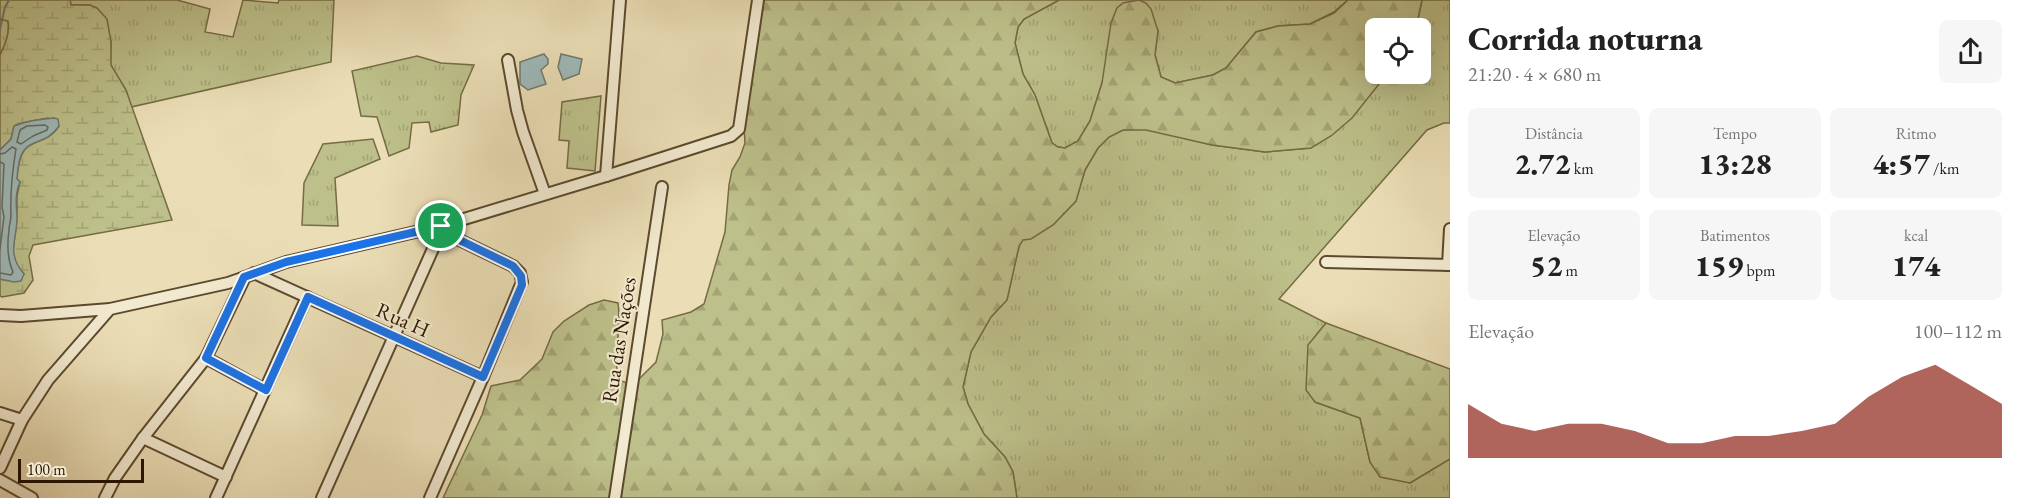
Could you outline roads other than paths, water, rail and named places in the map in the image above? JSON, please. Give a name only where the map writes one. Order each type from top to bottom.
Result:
[{"type":"street","points":[[606,176],[620,0]]},
{"type":"street","points":[[0,315],[21,316],[110,309],[228,283],[286,262],[441,229],[731,135],[739,129],[740,125],[758,0]]},
{"type":"street","points":[[508,60],[523,132],[545,194]]},
{"type":"street","name":"Rua das Nações","points":[[615,498],[663,187]]},
{"type":"street","points":[[322,498],[441,229]]},
{"type":"street","points":[[430,498],[522,285],[521,276],[509,264],[441,229]]},
{"type":"street","points":[[1326,262],[1449,265],[1450,229]]},
{"type":"street","points":[[105,498],[115,478],[143,438],[206,358],[249,275]]},
{"type":"street","name":"Rua H","points":[[249,275],[308,297],[483,377]]},
{"type":"street","points":[[216,498],[308,297]]},
{"type":"street","points":[[0,468],[22,420],[48,380],[110,309]]},
{"type":"street","points":[[206,358],[266,390]]},
{"type":"street","points":[[0,413],[22,420]]},
{"type":"street","points":[[143,438],[226,477]]},
{"type":"street","points":[[0,480],[32,498]]},
{"type":"water","points":[[544,54],[548,59],[548,64],[541,70],[546,84],[528,90],[520,84],[520,62]]},
{"type":"water","points":[[561,54],[582,59],[579,74],[563,80],[558,67]]},
{"type":"water","points":[[58,119],[59,126],[52,134],[26,148],[19,164],[17,179],[20,182],[16,203],[17,224],[14,252],[18,266],[24,274],[21,281],[0,279],[0,150],[11,139],[14,126],[34,120]]},
{"type":"waterway","points":[[0,29],[9,0]]}]
